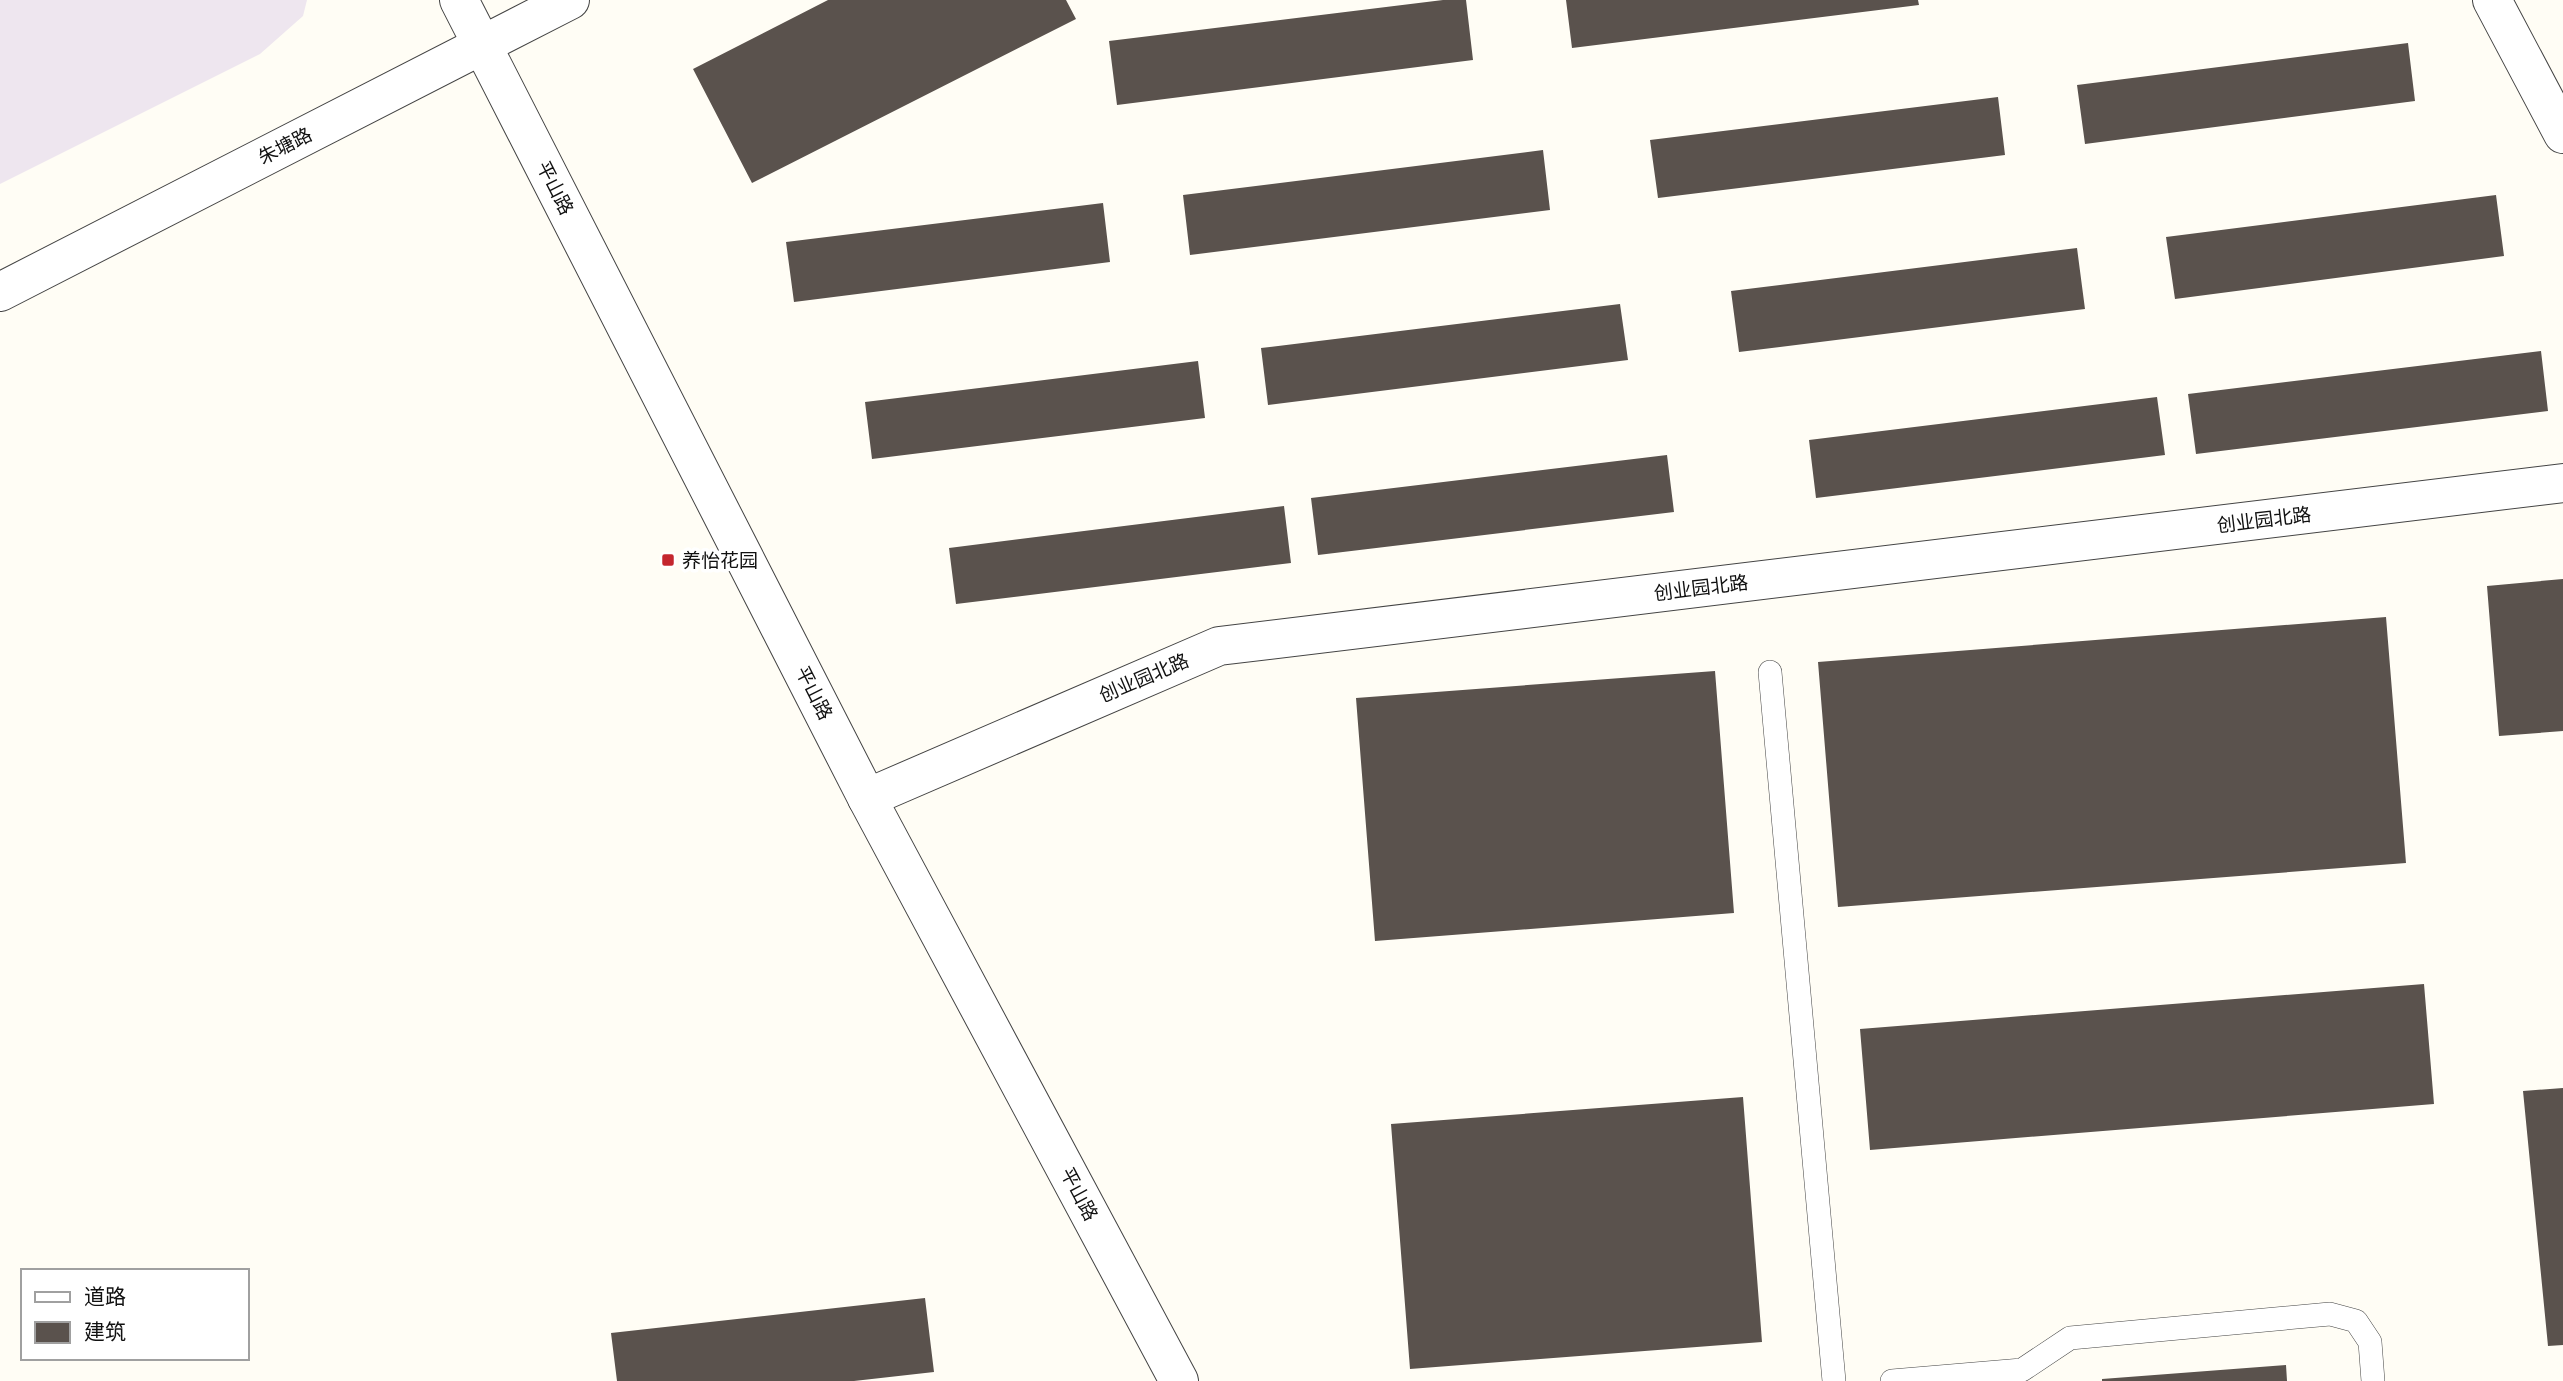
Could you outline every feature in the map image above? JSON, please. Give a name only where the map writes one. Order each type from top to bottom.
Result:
[{"type":"street","name":"平山路","points":[[459,0],[867,798],[1179,1381]]},
{"type":"street","name":"朱塘路","points":[[0,292],[570,0]]},
{"type":"street","points":[[2492,0],[2563,134]]},
{"type":"street","name":"创业园北路","points":[[867,798],[1219,646],[2563,483]]},
{"type":"lane","points":[[1770,672],[1834,1381]]},
{"type":"lane","points":[[1892,1381],[2022,1370],[2070,1338],[2330,1314],[2356,1321],[2370,1342],[2373,1381]]},
{"type":"shaded area","points":[[0,0],[307,0],[303,16],[260,54],[0,184]]},
{"type":"building","points":[[828,0],[1066,0],[1076,19],[752,183],[693,69]]},
{"type":"building","points":[[1443,0],[1466,0],[1473,60],[1117,105],[1109,41]]},
{"type":"building","points":[[1566,0],[1918,0],[1919,5],[1572,48]]},
{"type":"building","points":[[2408,43],[2415,101],[2085,144],[2077,85]]},
{"type":"building","points":[[1998,97],[2005,155],[1658,198],[1650,140]]},
{"type":"building","points":[[1543,150],[1550,210],[1190,255],[1183,195]]},
{"type":"building","points":[[2496,195],[2504,256],[2175,299],[2166,237]]},
{"type":"building","points":[[1103,203],[1110,262],[794,302],[786,242]]},
{"type":"building","points":[[2077,248],[2085,309],[1739,352],[1731,291]]},
{"type":"building","points":[[1620,304],[1628,360],[1268,405],[1261,348]]},
{"type":"building","points":[[2541,351],[2548,411],[2196,454],[2188,394]]},
{"type":"building","points":[[1198,361],[1205,418],[872,459],[865,402]]},
{"type":"building","points":[[2157,397],[2165,455],[1816,498],[1809,440]]},
{"type":"building","points":[[1667,455],[1674,512],[1318,555],[1311,498]]},
{"type":"building","points":[[1284,506],[1291,563],[956,604],[949,548]]},
{"type":"building","points":[[2563,579],[2563,731],[2499,736],[2487,586]]},
{"type":"building","points":[[2386,617],[2406,863],[1838,907],[1818,662]]},
{"type":"building","points":[[1715,671],[1734,913],[1375,941],[1356,698]]},
{"type":"building","points":[[2424,984],[2434,1104],[1870,1150],[1860,1029]]},
{"type":"building","points":[[2563,1088],[2563,1345],[2548,1346],[2523,1091]]},
{"type":"building","points":[[1743,1097],[1762,1342],[1410,1369],[1391,1124]]},
{"type":"building","points":[[925,1298],[934,1372],[854,1381],[617,1381],[611,1333]]},
{"type":"building","points":[[2286,1365],[2287,1381],[2102,1381],[2102,1379]]},
{"type":"place","name":"养怡花园","points":[[668,560]]}]
